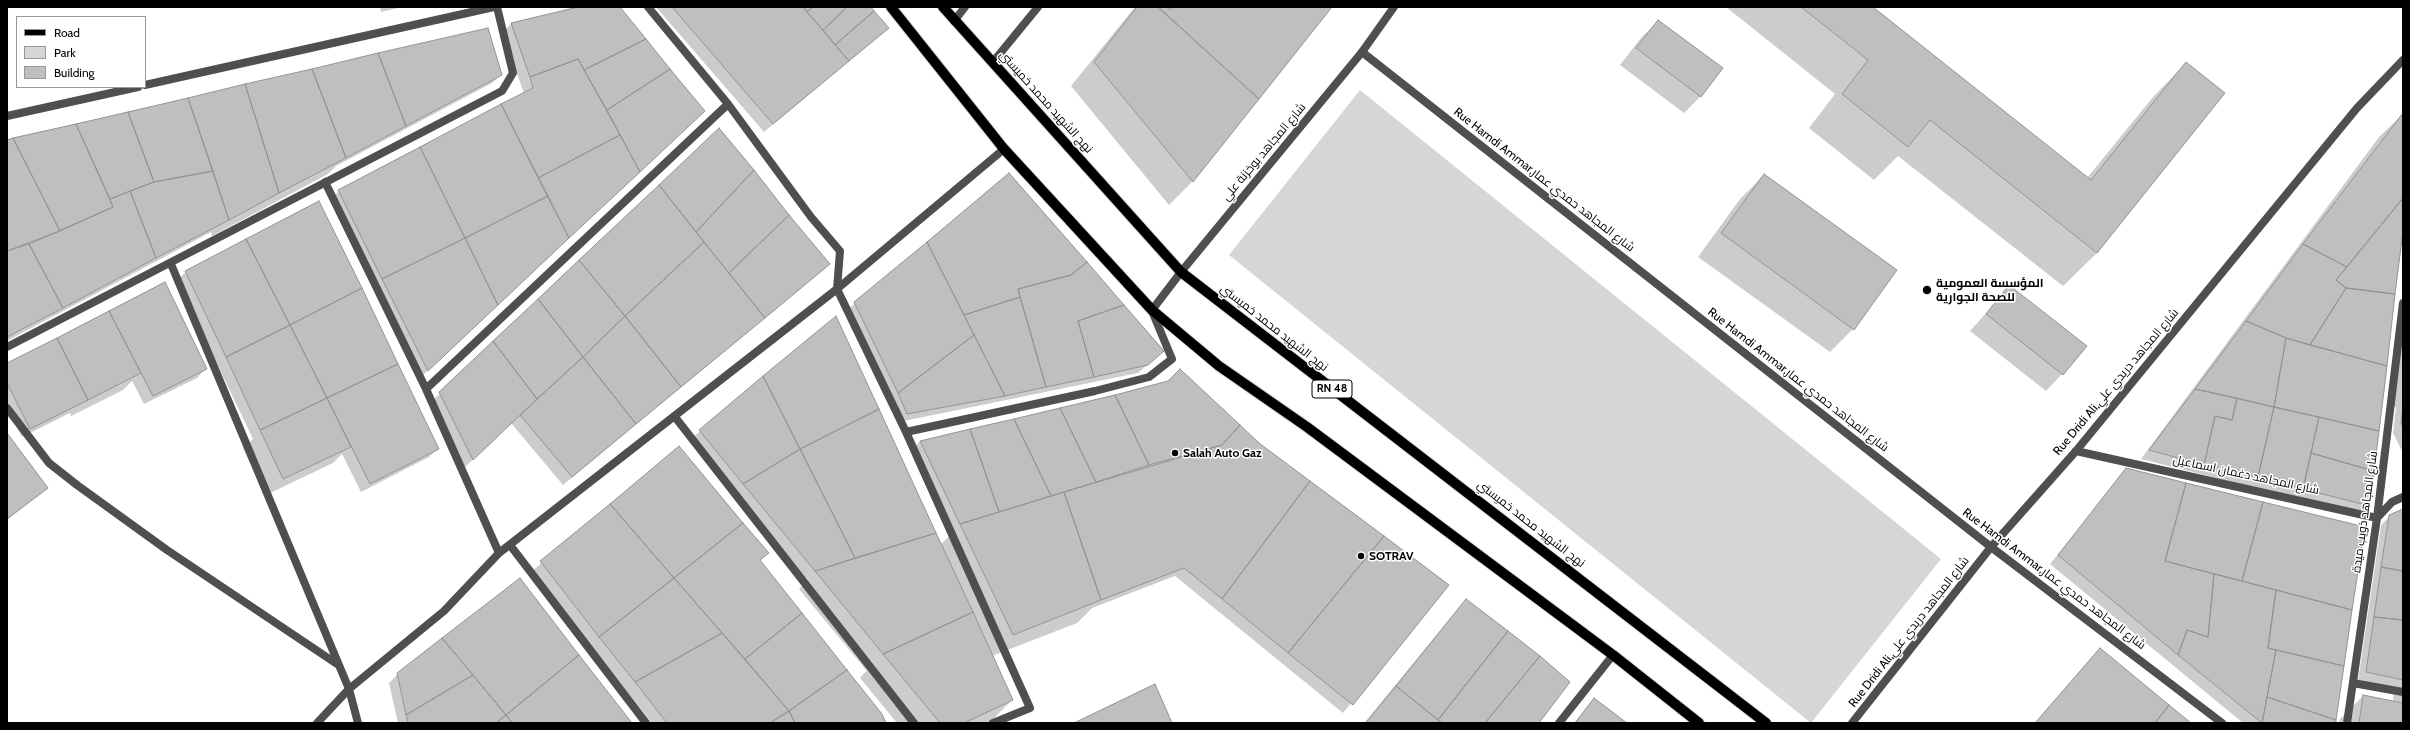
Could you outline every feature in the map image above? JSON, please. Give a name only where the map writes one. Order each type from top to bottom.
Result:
[{"type":"main road","points":[[891,7],[1004,149],[1152,310],[1219,366],[1307,427],[1613,655],[1699,723]]},
{"type":"main road","name":"نهج الشهيد محمد خميستي","points":[[943,7],[1181,272],[1766,723]]},
{"type":"street","points":[[146,85],[494,7]]},
{"type":"street","points":[[7,347],[171,264],[325,182],[502,91],[513,73],[497,7]]},
{"type":"street","points":[[648,7],[728,104],[811,217],[840,250],[837,289],[906,432],[1030,708],[993,723]]},
{"type":"street","points":[[954,20],[965,7]]},
{"type":"street","points":[[993,62],[1038,7]]},
{"type":"street","name":"شارع المجاهد بوخزنة علي","points":[[1152,310],[1181,272],[1362,52],[1394,7]]},
{"type":"street","name":"Rue Hamdi Ammar,شارع المجاهد حمدي عمار","points":[[1362,52],[1991,547],[2222,723]]},
{"type":"street","name":"Rue Dridi Ali,شارع المجاهد دريدي علي","points":[[1852,723],[1991,547],[2076,451],[2357,108],[2403,60]]},
{"type":"street","points":[[7,116],[133,88]]},
{"type":"street","points":[[426,389],[728,104]]},
{"type":"street","points":[[317,723],[349,689],[444,611],[499,554],[837,289],[1004,149]]},
{"type":"street","points":[[325,182],[426,389],[499,554]]},
{"type":"street","points":[[171,264],[349,689],[358,723]]},
{"type":"street","name":"شارع المجاهد ذويب ميدة","points":[[2347,723],[2377,518],[2403,303]]},
{"type":"street","points":[[906,432],[1095,391],[1149,377],[1172,359],[1152,310]]},
{"type":"street","points":[[7,408],[49,463],[167,550],[338,665]]},
{"type":"street","points":[[675,417],[914,723]]},
{"type":"street","name":"شارع المجاهد دغمان اسماعيل","points":[[2076,451],[2377,518]]},
{"type":"street","points":[[2377,518],[2392,502],[2403,497]]},
{"type":"street","points":[[510,545],[646,723]]},
{"type":"street","points":[[1559,723],[1613,655]]},
{"type":"street","points":[[2353,682],[2403,692]]},
{"type":"green space","points":[[1360,90],[1941,559],[1811,723],[1229,255]]},
{"type":"building","points":[[578,7],[620,7],[646,39],[584,70],[578,59],[530,77],[511,23]]},
{"type":"building","points":[[672,7],[803,7],[849,61],[773,124]]},
{"type":"building","points":[[803,7],[813,7],[807,12]]},
{"type":"building","points":[[813,7],[847,7],[823,30],[807,12]]},
{"type":"building","points":[[847,7],[871,7],[874,11],[835,45],[823,30]]},
{"type":"building","points":[[1137,7],[1158,7],[1259,99],[1193,182],[1094,62]]},
{"type":"building","points":[[1158,7],[1167,7],[1170,10],[1173,7],[1332,7],[1259,99]]},
{"type":"building","points":[[1801,7],[1873,7],[2091,180],[2186,62],[2225,93],[2097,253],[1930,120],[1908,147],[1842,94],[1868,60]]},
{"type":"building","points":[[874,11],[889,28],[849,61],[835,45]]},
{"type":"building","points":[[1658,20],[1723,68],[1701,97],[1636,48]]},
{"type":"building","points":[[488,28],[502,75],[406,126],[378,53]]},
{"type":"building","points":[[646,39],[670,69],[607,110],[584,70]]},
{"type":"building","points":[[378,53],[406,126],[346,158],[312,69]]},
{"type":"building","points":[[578,59],[620,135],[538,178],[501,104],[533,88],[530,77]]},
{"type":"building","points":[[312,69],[346,158],[279,193],[245,84]]},
{"type":"building","points":[[670,69],[705,111],[640,172],[607,110]]},
{"type":"building","points":[[245,84],[279,193],[229,220],[188,98]]},
{"type":"building","points":[[188,98],[213,171],[154,182],[128,112]]},
{"type":"building","points":[[501,104],[548,196],[465,238],[420,147]]},
{"type":"building","points":[[128,112],[154,182],[110,199],[76,124]]},
{"type":"building","points":[[2403,113],[2403,198],[2347,267],[2303,244]]},
{"type":"building","points":[[76,124],[113,207],[60,231],[13,138]]},
{"type":"building","points":[[719,128],[754,170],[696,232],[659,185]]},
{"type":"building","points":[[620,135],[640,172],[569,238],[538,178]]},
{"type":"building","points":[[13,138],[60,231],[7,251],[7,140]]},
{"type":"building","points":[[420,147],[465,238],[382,279],[338,190]]},
{"type":"building","points":[[754,170],[789,215],[729,273],[696,232]]},
{"type":"building","points":[[213,171],[229,220],[156,258],[130,191],[154,182]]},
{"type":"building","points":[[1009,173],[1087,262],[1071,275],[1018,289],[1020,297],[964,315],[927,242]]},
{"type":"building","points":[[1764,174],[1897,270],[1854,330],[1721,233]]},
{"type":"building","points":[[659,185],[704,242],[625,316],[579,260]]},
{"type":"building","points":[[130,191],[156,258],[63,308],[29,244],[113,207],[110,199]]},
{"type":"building","points":[[548,196],[569,238],[498,305],[465,238]]},
{"type":"building","points":[[2403,198],[2403,231],[2395,294],[2346,288],[2336,280]]},
{"type":"building","points":[[319,201],[362,288],[290,325],[246,239]]},
{"type":"building","points":[[789,215],[830,264],[765,318],[729,273]]},
{"type":"building","points":[[465,238],[498,305],[428,371],[382,279]]},
{"type":"building","points":[[246,239],[290,325],[226,357],[185,271]]},
{"type":"building","points":[[704,242],[765,318],[681,387],[625,316]]},
{"type":"building","points":[[927,242],[974,335],[898,393],[854,302]]},
{"type":"building","points":[[29,244],[63,308],[7,337],[7,251]]},
{"type":"building","points":[[2303,244],[2347,267],[2336,280],[2346,288],[2310,345],[2286,338],[2246,321]]},
{"type":"building","points":[[579,260],[625,316],[583,357],[538,299]]},
{"type":"building","points":[[1087,262],[1124,305],[1078,321],[1094,377],[1046,387],[1018,289],[1071,275]]},
{"type":"building","points":[[165,282],[207,369],[153,396],[109,311]]},
{"type":"building","points":[[2009,285],[2087,346],[2063,375],[1986,314]]},
{"type":"building","points":[[362,288],[398,364],[327,398],[290,325]]},
{"type":"building","points":[[2346,288],[2395,294],[2387,366],[2310,345]]},
{"type":"building","points":[[1020,297],[1046,387],[1005,396],[964,315]]},
{"type":"building","points":[[538,299],[583,357],[537,399],[493,341]]},
{"type":"building","points":[[1124,305],[1164,351],[1148,365],[1094,377],[1078,321]]},
{"type":"building","points":[[109,311],[141,373],[88,400],[57,338]]},
{"type":"building","points":[[625,316],[681,387],[636,424],[583,357]]},
{"type":"building","points":[[836,316],[879,409],[800,449],[763,376]]},
{"type":"building","points":[[2246,321],[2286,338],[2274,407],[2195,389]]},
{"type":"building","points":[[290,325],[327,398],[260,430],[226,357]]},
{"type":"building","points":[[974,335],[1005,396],[907,414],[898,393]]},
{"type":"building","points":[[57,338],[88,400],[30,429],[7,383],[7,363]]},
{"type":"building","points":[[2286,338],[2387,366],[2379,431],[2274,407]]},
{"type":"building","points":[[493,341],[537,399],[473,460],[439,392]]},
{"type":"building","points":[[583,357],[636,424],[572,477],[520,415]]},
{"type":"building","points":[[398,364],[439,449],[370,484],[327,398]]},
{"type":"building","points":[[1180,369],[1240,425],[1222,445],[1149,465],[1115,395],[1168,381]]},
{"type":"building","points":[[763,376],[800,449],[743,484],[699,430]]},
{"type":"building","points":[[2195,389],[2237,398],[2232,420],[2215,416],[2204,465],[2149,450]]},
{"type":"building","points":[[1115,395],[1149,465],[1096,482],[1060,408]]},
{"type":"building","points":[[327,398],[351,447],[283,479],[260,430]]},
{"type":"building","points":[[2237,398],[2274,407],[2258,477],[2204,465],[2215,416],[2232,420]]},
{"type":"building","points":[[2403,406],[2403,427],[2401,423]]},
{"type":"building","points":[[2274,407],[2319,417],[2303,489],[2258,477]]},
{"type":"building","points":[[1060,408],[1096,482],[1051,496],[1014,419]]},
{"type":"building","points":[[879,409],[936,533],[855,558],[800,449]]},
{"type":"building","points":[[2319,417],[2379,431],[2374,471],[2311,453]]},
{"type":"building","points":[[1014,419],[1051,496],[999,512],[970,429]]},
{"type":"building","points":[[1240,425],[1259,443],[1310,481],[1222,599],[1184,568],[1101,600],[1064,492],[1222,445]]},
{"type":"building","points":[[970,429],[999,512],[960,524],[920,441]]},
{"type":"building","points":[[7,433],[48,488],[7,519]]},
{"type":"building","points":[[679,446],[743,523],[674,578],[610,504]]},
{"type":"building","points":[[800,449],[855,558],[815,571],[743,484]]},
{"type":"building","points":[[2311,453],[2374,471],[2370,506],[2303,489]]},
{"type":"building","points":[[2126,468],[2186,483],[2165,561],[2214,574],[2208,637],[2187,630],[2178,655],[2058,555]]},
{"type":"building","points":[[1310,481],[1384,536],[1288,653],[1222,599]]},
{"type":"building","points":[[2186,483],[2263,502],[2242,581],[2165,561]]},
{"type":"building","points":[[1064,492],[1101,600],[1013,635],[960,524]]},
{"type":"building","points":[[2263,502],[2365,527],[2352,610],[2242,581]]},
{"type":"building","points":[[610,504],[674,578],[599,637],[540,561]]},
{"type":"building","points":[[2403,509],[2403,571],[2381,567],[2389,515]]},
{"type":"building","points":[[743,523],[769,553],[760,560],[802,613],[745,659],[674,578]]},
{"type":"building","points":[[936,533],[973,612],[883,654],[815,571]]},
{"type":"building","points":[[1384,536],[1449,585],[1353,705],[1288,653]]},
{"type":"building","points":[[2381,567],[2403,571],[2403,620],[2374,617]]},
{"type":"building","points":[[2214,574],[2276,590],[2268,648],[2276,650],[2262,723],[2178,655],[2187,630],[2208,637]]},
{"type":"building","points":[[520,578],[579,655],[506,715],[442,638]]},
{"type":"building","points":[[674,578],[722,633],[635,682],[599,637]]},
{"type":"building","points":[[2276,590],[2352,610],[2344,666],[2268,648]]},
{"type":"building","points":[[1466,599],[1508,631],[1438,720],[1396,686]]},
{"type":"building","points":[[973,612],[1013,700],[964,723],[940,723],[883,654]]},
{"type":"building","points":[[802,613],[847,670],[789,711],[745,659]]},
{"type":"building","points":[[2374,617],[2403,620],[2403,680],[2366,672]]},
{"type":"building","points":[[1508,631],[1540,656],[1485,723],[1442,723],[1438,720]]},
{"type":"building","points":[[722,633],[789,711],[770,723],[667,723],[635,682]]},
{"type":"building","points":[[442,638],[473,675],[406,715],[397,673]]},
{"type":"building","points":[[2100,648],[2169,705],[2155,723],[2035,723]]},
{"type":"building","points":[[2276,650],[2344,666],[2336,720],[2267,697]]},
{"type":"building","points":[[579,655],[632,723],[512,723],[506,715]]},
{"type":"building","points":[[1540,656],[1570,682],[1539,723],[1485,723]]},
{"type":"building","points":[[847,670],[882,714],[886,723],[795,723],[789,711]]},
{"type":"building","points":[[473,675],[506,715],[496,723],[408,723],[406,715]]},
{"type":"building","points":[[1155,684],[1172,723],[1074,723]]},
{"type":"building","points":[[1396,686],[1442,723],[1366,723]]},
{"type":"building","points":[[2363,695],[2403,703],[2403,723],[2359,723]]},
{"type":"building","points":[[2267,697],[2336,720],[2336,723],[2262,723]]},
{"type":"building","points":[[1594,698],[1627,723],[1575,723]]},
{"type":"building","points":[[2169,705],[2191,723],[2155,723]]},
{"type":"building","points":[[789,711],[795,723],[770,723]]},
{"type":"building","points":[[506,715],[512,723],[496,723]]},
{"type":"place","name":"المؤسسة العمومية للصحة الجوارية","points":[[1927,290]]},
{"type":"place","name":"Salah Auto Gaz","points":[[1175,453]]},
{"type":"place","name":"SOTRAV","points":[[1361,556]]}]
